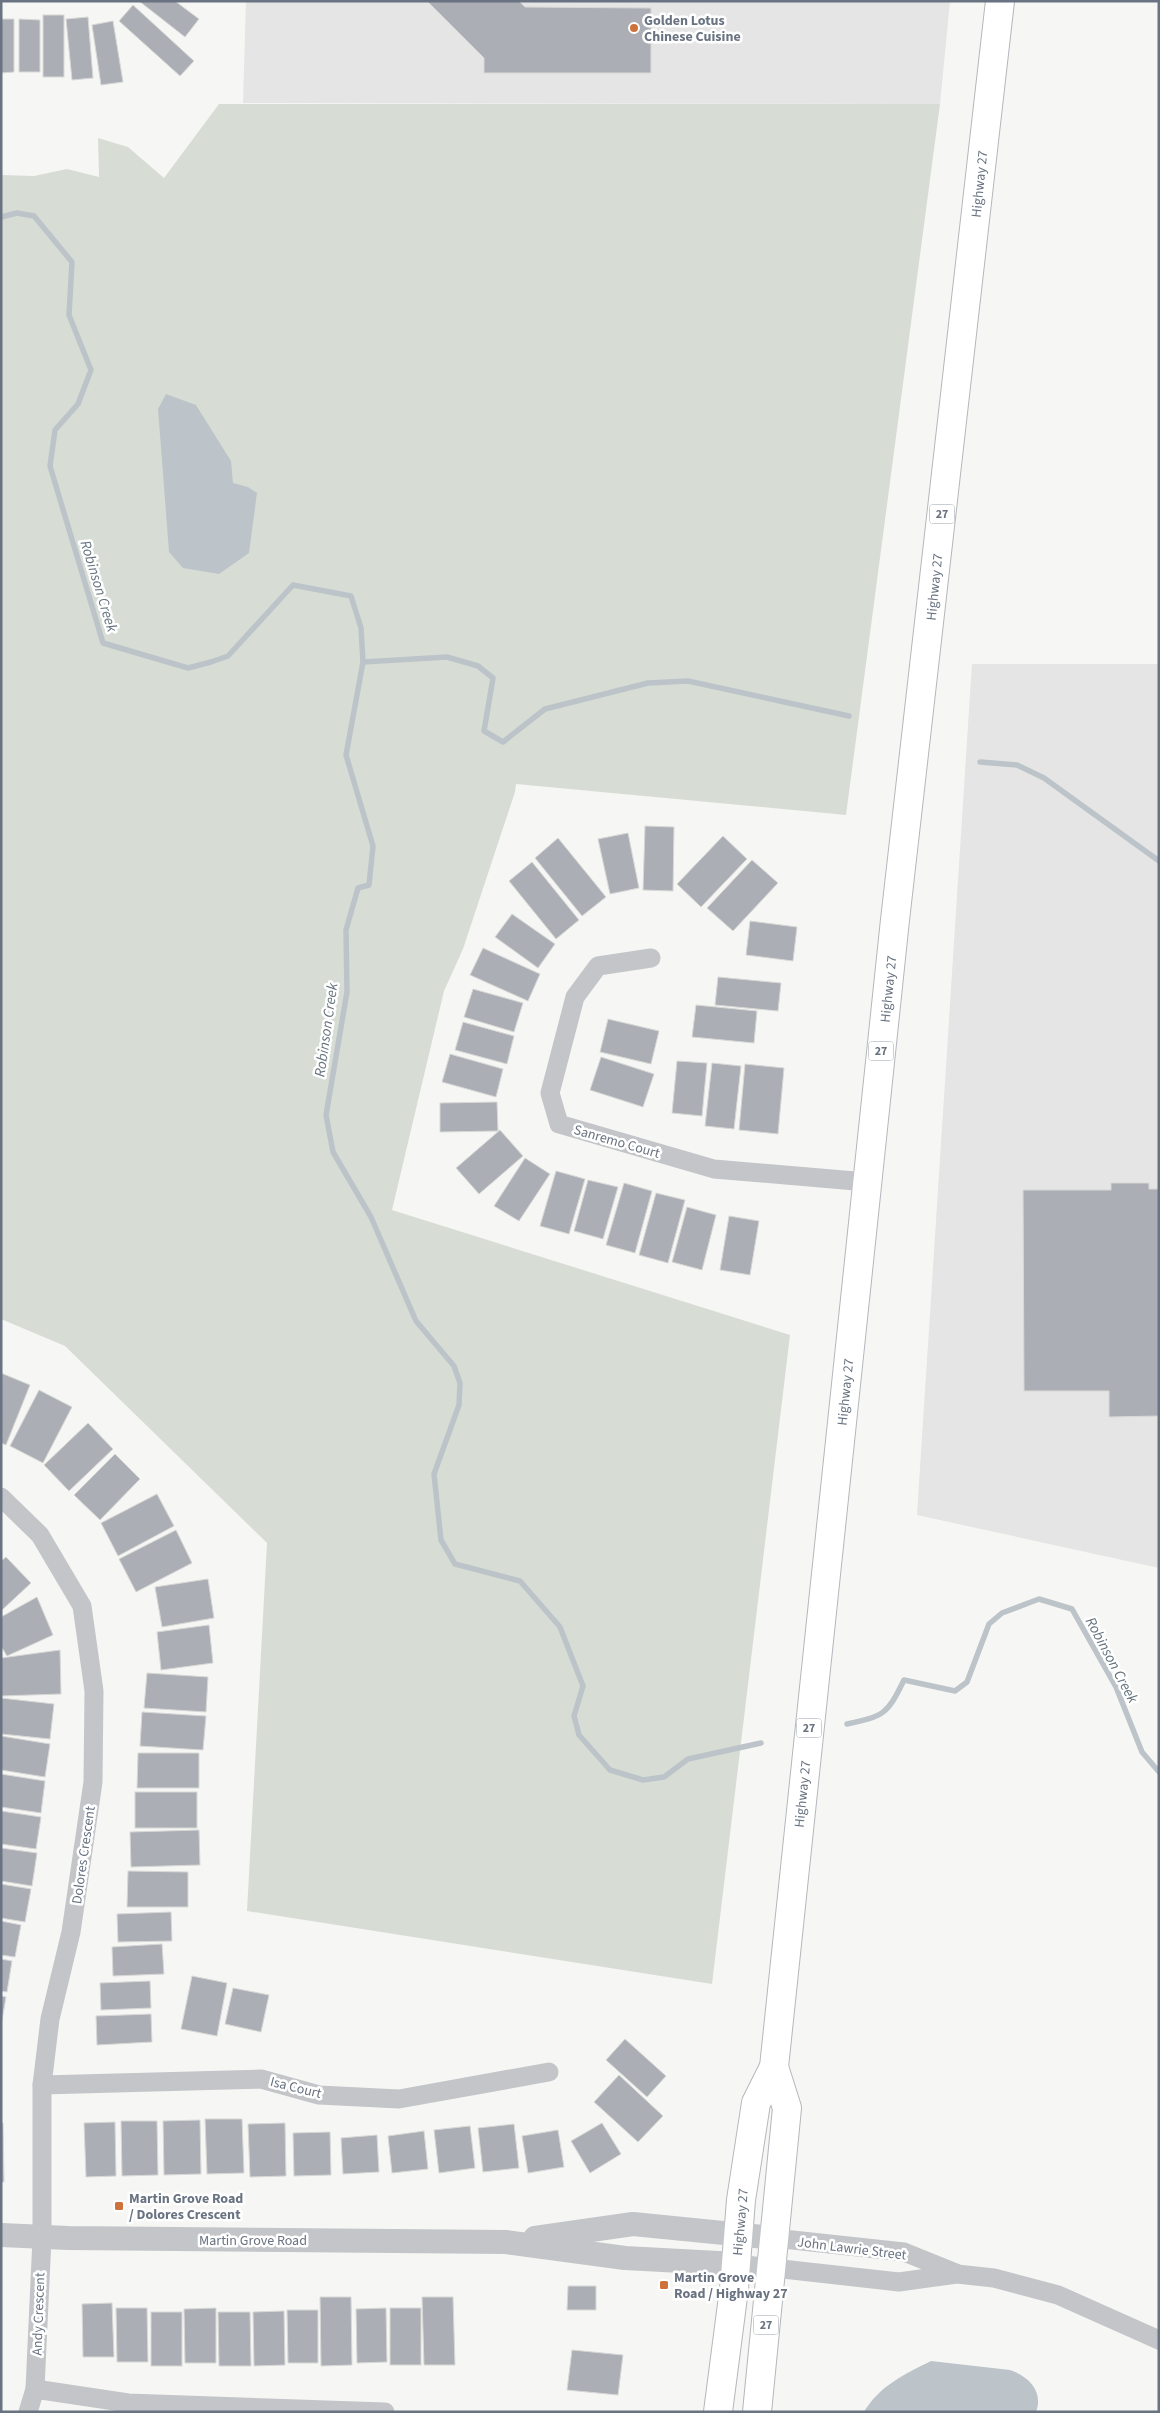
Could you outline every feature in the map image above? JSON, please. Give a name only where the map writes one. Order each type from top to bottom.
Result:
[{"type":"main road","name":"Highway 27","points":[[718,2412],[737,2264],[741,2200],[756,2102],[774,2067],[867,1182],[1000,1]]},
{"type":"main road","name":"Highway 27","points":[[757,2412],[788,2108],[774,2067]]},
{"type":"street","name":"Sanremo Court","points":[[651,958],[598,966],[575,997],[550,1093],[559,1124],[714,1169],[867,1182]]},
{"type":"street","name":"Dolores Crescent","points":[[1,1497],[40,1535],[82,1606],[94,1691],[94,1782],[71,1932],[50,2018],[42,2085],[42,2238]]},
{"type":"street","name":"Isa Court","points":[[42,2085],[261,2079],[319,2095],[399,2099],[549,2072]]},
{"type":"street","name":"Martin Grove Road","points":[[506,2242],[633,2224],[739,2233],[774,2238]]},
{"type":"street","name":"Martin Grove Road","points":[[1,2235],[42,2238],[506,2242],[625,2258],[737,2264]]},
{"type":"street","name":"Andy Crescent","points":[[28,2412],[35,2389],[42,2238]]},
{"type":"street","name":"John Lawrie Street","points":[[774,2238],[904,2252],[957,2274]]},
{"type":"street","name":"John Lawrie Street","points":[[737,2264],[899,2282],[957,2274],[994,2278],[1058,2296],[1159,2340]]},
{"type":"street","points":[[35,2389],[128,2403],[253,2410],[385,2412]]},
{"type":"shaded area","points":[[246,1],[950,1],[940,104],[243,103]]},
{"type":"shaded area","points":[[219,104],[940,104],[846,815],[516,784],[463,949],[444,991],[392,1210],[790,1335],[712,1984],[247,1911],[267,1543],[65,1346],[1,1319],[1,175],[34,176],[67,169],[99,177],[98,138],[128,147],[164,178]]},
{"type":"shaded area","points":[[166,394],[196,405],[231,461],[233,483],[248,487],[257,493],[249,553],[219,574],[183,568],[169,552],[158,409]]},
{"type":"shaded area","points":[[972,664],[1159,664],[1159,1568],[917,1515]]},
{"type":"shaded area","points":[[931,2361],[1010,2370],[1017,2373],[1028,2380],[1036,2391],[1038,2404],[1036,2412],[864,2412],[885,2388],[902,2376]]},
{"type":"building","points":[[139,1],[175,1],[199,19],[185,37]]},
{"type":"building","points":[[427,1],[519,1],[525,7],[651,8],[651,73],[484,73],[484,58]]},
{"type":"building","points":[[133,5],[194,61],[180,76],[119,21]]},
{"type":"building","points":[[43,15],[64,15],[64,77],[43,77]]},
{"type":"building","points":[[88,17],[93,78],[72,80],[66,19]]},
{"type":"building","points":[[1,19],[14,19],[14,72],[1,73]]},
{"type":"building","points":[[19,19],[40,20],[40,72],[19,72]]},
{"type":"building","points":[[113,21],[123,82],[101,85],[92,25]]},
{"type":"building","points":[[645,826],[674,827],[673,891],[643,890]]},
{"type":"building","points":[[628,833],[639,888],[610,894],[598,839]]},
{"type":"building","points":[[723,836],[747,859],[701,907],[677,884]]},
{"type":"building","points":[[558,838],[606,897],[582,916],[535,858]]},
{"type":"building","points":[[752,860],[778,883],[733,931],[707,908]]},
{"type":"building","points":[[532,862],[579,920],[556,939],[509,881]]},
{"type":"building","points":[[512,914],[555,944],[538,968],[495,937]]},
{"type":"building","points":[[750,921],[797,927],[793,961],[746,955]]},
{"type":"building","points":[[483,948],[540,974],[528,1001],[470,975]]},
{"type":"building","points":[[718,977],[781,983],[778,1011],[715,1005]]},
{"type":"building","points":[[473,989],[523,1003],[514,1032],[464,1017]]},
{"type":"building","points":[[696,1005],[757,1011],[754,1043],[692,1037]]},
{"type":"building","points":[[608,1019],[659,1031],[651,1064],[600,1052]]},
{"type":"building","points":[[463,1022],[514,1036],[507,1064],[455,1050]]},
{"type":"building","points":[[450,1054],[503,1069],[496,1097],[442,1082]]},
{"type":"building","points":[[601,1057],[654,1074],[643,1107],[590,1090]]},
{"type":"building","points":[[677,1061],[707,1063],[702,1116],[672,1113]]},
{"type":"building","points":[[712,1063],[741,1066],[734,1129],[705,1126]]},
{"type":"building","points":[[745,1064],[784,1068],[778,1134],[739,1130]]},
{"type":"building","points":[[497,1102],[498,1131],[440,1132],[440,1103]]},
{"type":"building","points":[[500,1130],[523,1156],[479,1194],[456,1168]]},
{"type":"building","points":[[525,1158],[550,1174],[519,1221],[494,1206]]},
{"type":"building","points":[[556,1171],[585,1179],[569,1234],[540,1226]]},
{"type":"building","points":[[588,1180],[618,1187],[603,1239],[574,1231]]},
{"type":"building","points":[[624,1183],[652,1191],[635,1253],[606,1245]]},
{"type":"building","points":[[1111,1183],[1149,1183],[1149,1189],[1159,1189],[1159,1416],[1109,1417],[1109,1391],[1024,1391],[1023,1190],[1111,1190]]},
{"type":"building","points":[[656,1193],[685,1200],[668,1263],[639,1255]]},
{"type":"building","points":[[687,1207],[716,1215],[702,1270],[672,1262]]},
{"type":"building","points":[[729,1216],[759,1221],[750,1275],[720,1270]]},
{"type":"building","points":[[1,1373],[30,1385],[6,1445],[1,1443]]},
{"type":"building","points":[[39,1390],[72,1407],[43,1463],[10,1446]]},
{"type":"building","points":[[88,1423],[113,1449],[69,1491],[44,1465]]},
{"type":"building","points":[[115,1454],[140,1479],[100,1520],[74,1495]]},
{"type":"building","points":[[157,1494],[174,1526],[118,1556],[101,1523]]},
{"type":"building","points":[[176,1530],[192,1563],[136,1592],[119,1559]]},
{"type":"building","points":[[6,1557],[31,1583],[1,1611],[1,1561]]},
{"type":"building","points":[[208,1579],[214,1618],[162,1627],[155,1587]]},
{"type":"building","points":[[37,1597],[53,1635],[7,1656],[1,1646],[1,1617]]},
{"type":"building","points":[[209,1625],[213,1663],[161,1670],[157,1632]]},
{"type":"building","points":[[60,1650],[61,1694],[1,1696],[1,1658]]},
{"type":"building","points":[[147,1673],[208,1677],[206,1712],[144,1708]]},
{"type":"building","points":[[1,1698],[54,1704],[50,1739],[1,1734]]},
{"type":"building","points":[[142,1712],[206,1716],[203,1750],[140,1746]]},
{"type":"building","points":[[1,1736],[50,1744],[45,1777],[1,1770]]},
{"type":"building","points":[[138,1753],[199,1753],[199,1788],[137,1788]]},
{"type":"building","points":[[1,1774],[45,1781],[41,1813],[1,1807]]},
{"type":"building","points":[[135,1792],[197,1792],[197,1828],[135,1828]]},
{"type":"building","points":[[1,1811],[41,1817],[36,1849],[1,1844]]},
{"type":"building","points":[[199,1830],[200,1865],[131,1867],[130,1832]]},
{"type":"building","points":[[1,1848],[37,1853],[32,1886],[1,1881]]},
{"type":"building","points":[[128,1871],[188,1872],[188,1907],[127,1907]]},
{"type":"building","points":[[1,1884],[31,1889],[25,1922],[1,1918]]},
{"type":"building","points":[[171,1912],[172,1941],[118,1942],[117,1914]]},
{"type":"building","points":[[1,1921],[21,1925],[15,1957],[1,1955]]},
{"type":"building","points":[[162,1944],[164,1974],[113,1976],[112,1947]]},
{"type":"building","points":[[1,1959],[12,1961],[7,1992],[1,1991]]},
{"type":"building","points":[[192,1976],[227,1983],[217,2036],[181,2029]]},
{"type":"building","points":[[150,1981],[151,2008],[101,2010],[100,1983]]},
{"type":"building","points":[[233,1988],[269,1995],[261,2032],[225,2024]]},
{"type":"building","points":[[1,1996],[6,1997],[1,2026]]},
{"type":"building","points":[[151,2014],[152,2042],[97,2045],[96,2016]]},
{"type":"building","points":[[625,2039],[666,2076],[647,2097],[606,2060]]},
{"type":"building","points":[[619,2075],[663,2116],[638,2142],[594,2102]]},
{"type":"building","points":[[205,2119],[242,2119],[244,2173],[207,2174]]},
{"type":"building","points":[[200,2120],[201,2174],[164,2175],[163,2121]]},
{"type":"building","points":[[121,2121],[157,2121],[158,2175],[122,2176]]},
{"type":"building","points":[[115,2122],[116,2176],[86,2177],[84,2123]]},
{"type":"building","points":[[1,2123],[3,2123],[4,2182],[1,2182]]},
{"type":"building","points":[[285,2123],[286,2176],[250,2177],[248,2124]]},
{"type":"building","points":[[602,2123],[621,2154],[590,2173],[571,2141]]},
{"type":"building","points":[[514,2124],[519,2168],[483,2172],[478,2128]]},
{"type":"building","points":[[470,2126],[475,2168],[439,2173],[434,2130]]},
{"type":"building","points":[[558,2130],[564,2167],[528,2173],[522,2136]]},
{"type":"building","points":[[424,2131],[428,2169],[392,2173],[388,2136]]},
{"type":"building","points":[[330,2132],[331,2175],[294,2176],[293,2133]]},
{"type":"building","points":[[377,2135],[379,2172],[343,2174],[341,2138]]},
{"type":"building","points":[[568,2286],[596,2286],[596,2310],[567,2310]]},
{"type":"building","points":[[320,2297],[351,2297],[352,2365],[321,2366]]},
{"type":"building","points":[[422,2297],[453,2297],[455,2365],[424,2365]]},
{"type":"building","points":[[112,2303],[114,2357],[83,2357],[82,2304]]},
{"type":"building","points":[[116,2308],[147,2308],[148,2362],[117,2362]]},
{"type":"building","points":[[216,2308],[216,2363],[185,2363],[184,2309]]},
{"type":"building","points":[[386,2308],[387,2362],[357,2363],[356,2309]]},
{"type":"building","points":[[390,2308],[421,2308],[421,2365],[390,2365]]},
{"type":"building","points":[[287,2310],[318,2310],[318,2363],[288,2363]]},
{"type":"building","points":[[284,2311],[285,2365],[254,2366],[253,2312]]},
{"type":"building","points":[[151,2312],[182,2312],[182,2366],[151,2366]]},
{"type":"building","points":[[218,2312],[250,2312],[251,2366],[219,2366]]},
{"type":"building","points":[[572,2350],[623,2355],[618,2395],[567,2390]]},
{"type":"waterway","name":"Robinson Creek","points":[[1,217],[17,213],[34,216],[72,262],[69,315],[91,370],[78,404],[55,430],[50,466],[103,643],[188,668],[228,656],[293,585],[351,596],[361,628],[363,662],[346,755],[373,846],[369,885],[358,888],[346,930],[347,992],[326,1115],[333,1152],[371,1217],[416,1321],[454,1366],[460,1383],[459,1405],[434,1474],[441,1540],[455,1564],[520,1581],[560,1627],[583,1686],[574,1716],[579,1735],[610,1770],[643,1780],[664,1777],[688,1759],[761,1743]]},
{"type":"waterway","points":[[363,662],[447,657],[478,666],[493,678],[484,731],[503,742],[545,709],[648,683],[688,681],[849,716]]},
{"type":"waterway","points":[[980,762],[1017,765],[1044,778],[1159,861]]},
{"type":"waterway","name":"Robinson Creek","points":[[847,1724],[869,1719],[883,1712],[893,1701],[904,1680],[955,1691],[967,1682],[989,1624],[1002,1613],[1039,1599],[1072,1609],[1116,1687],[1142,1752],[1159,1772]]},
{"type":"place","name":"Golden Lotus Chinese Cuisine","points":[[634,28]]},
{"type":"place","name":"Martin Grove Road / Dolores Crescent","points":[[119,2206]]},
{"type":"place","name":"Martin Grove Road / Highway 27","points":[[664,2285]]}]
